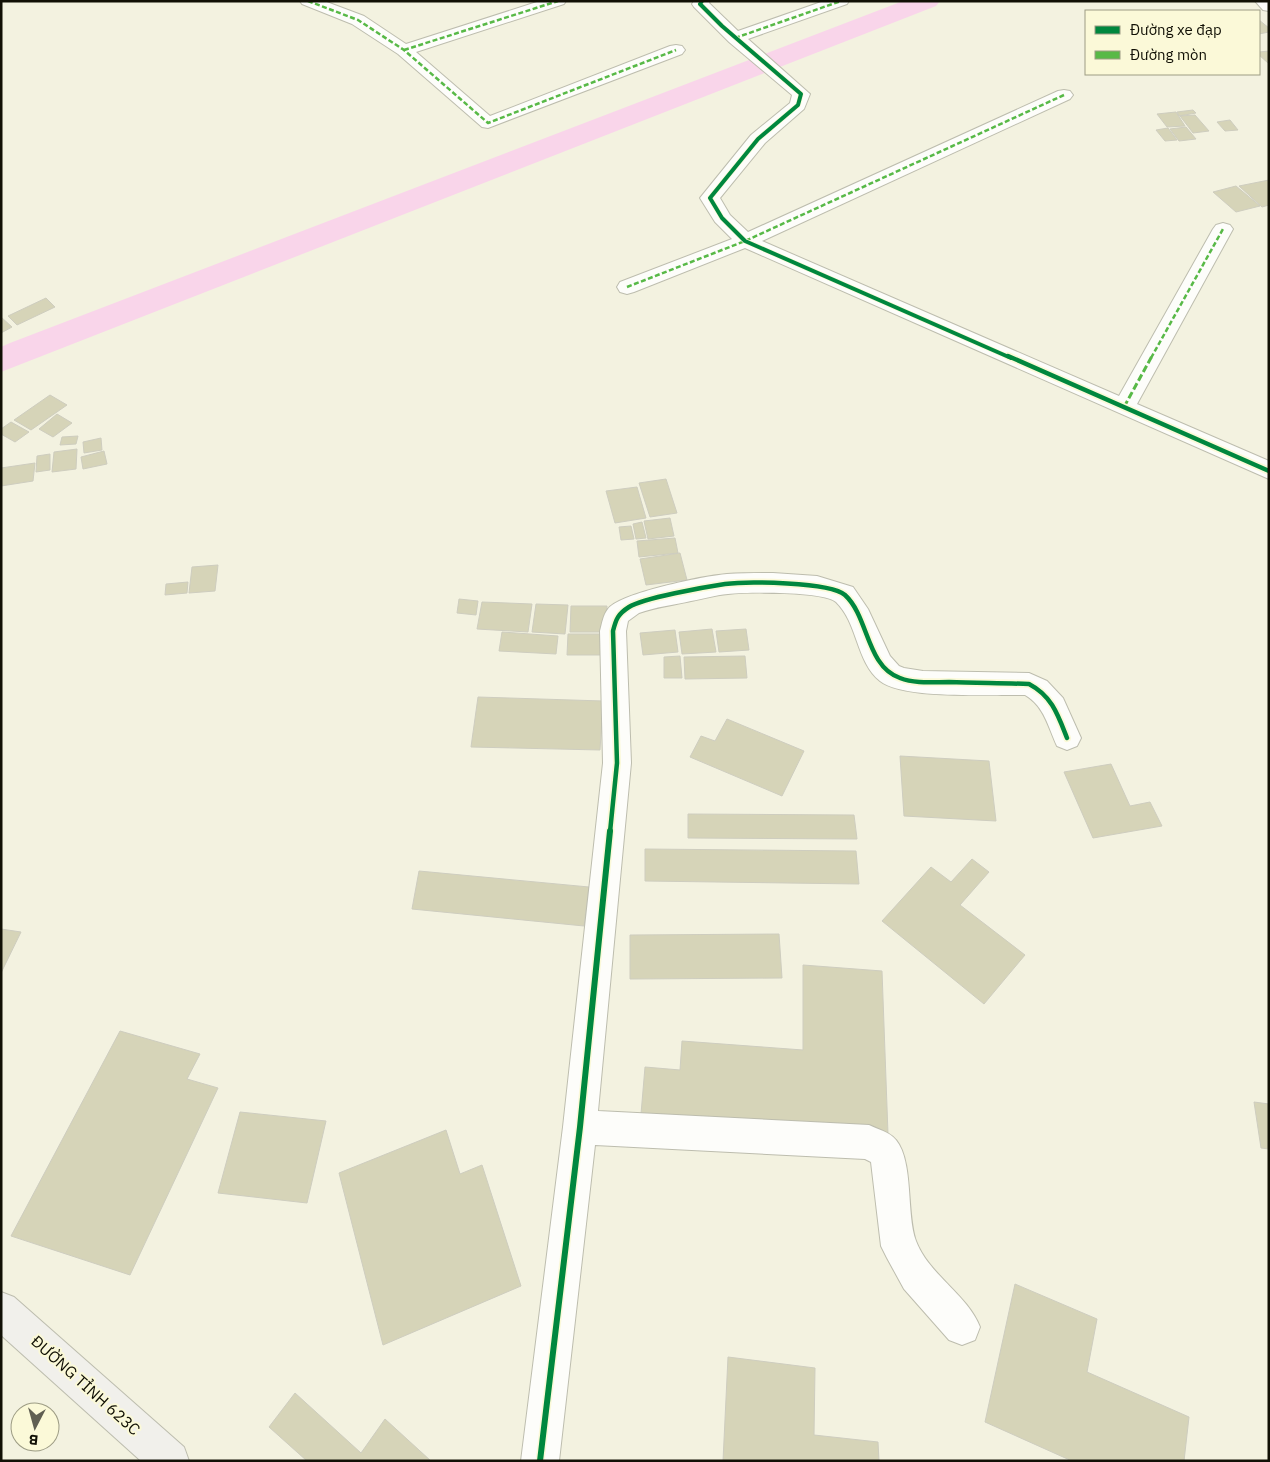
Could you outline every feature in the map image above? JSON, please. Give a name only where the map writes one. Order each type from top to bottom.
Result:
[{"type":"main road","name":"ĐƯỜNG TỈNH 623C","points":[[1,1310],[170,1461]]},
{"type":"street","points":[[308,1],[358,20],[404,50],[488,123],[676,50]]},
{"type":"street","points":[[404,50],[558,1]]},
{"type":"street","points":[[702,1],[700,4],[736,38],[801,94],[798,105],[758,139],[710,198],[722,218],[745,241],[1269,471]]},
{"type":"street","points":[[736,38],[841,1]]},
{"type":"street","points":[[1263,1],[1269,6]]},
{"type":"street","points":[[626,288],[745,241],[1064,95]]},
{"type":"street","points":[[1124,407],[1223,229]]},
{"type":"street","points":[[540,1461],[580,1127],[617,763],[613,631],[617,616],[630,606],[726,584],[773,583],[817,586],[844,594],[859,616],[880,663],[890,674],[902,679],[923,682],[1029,684],[1042,690],[1050,698],[1067,738]]},
{"type":"street","points":[[580,1127],[869,1142],[883,1150],[887,1157],[899,1246],[907,1263],[962,1327]]},
{"type":"building","points":[[1260,21],[1269,28],[1269,32],[1260,34]]},
{"type":"building","points":[[1269,51],[1269,63],[1260,56],[1260,52]]},
{"type":"building","points":[[1193,110],[1196,113],[1179,116],[1177,112]]},
{"type":"building","points":[[1176,112],[1185,126],[1167,127],[1157,114]]},
{"type":"building","points":[[1195,115],[1209,131],[1193,133],[1180,116]]},
{"type":"building","points":[[1230,120],[1238,130],[1225,131],[1217,122]]},
{"type":"building","points":[[1186,127],[1196,139],[1179,141],[1170,129]]},
{"type":"building","points":[[1168,128],[1177,140],[1165,141],[1156,130]]},
{"type":"building","points":[[1269,180],[1269,205],[1262,207],[1239,186]]},
{"type":"building","points":[[1236,186],[1260,206],[1236,212],[1213,192]]},
{"type":"building","points":[[46,298],[55,307],[17,325],[8,316]]},
{"type":"building","points":[[1,317],[12,327],[1,333]]},
{"type":"building","points":[[50,395],[67,405],[31,430],[14,420]]},
{"type":"building","points":[[57,414],[72,423],[53,437],[39,429]]},
{"type":"building","points":[[11,422],[29,432],[15,442],[1,434],[1,429]]},
{"type":"building","points":[[78,436],[76,444],[60,445],[62,437]]},
{"type":"building","points":[[101,438],[102,450],[84,453],[83,442]]},
{"type":"building","points":[[77,449],[76,469],[52,472],[54,452]]},
{"type":"building","points":[[104,451],[107,464],[83,469],[81,457]]},
{"type":"building","points":[[50,454],[50,470],[36,472],[37,456]]},
{"type":"building","points":[[35,463],[33,481],[1,486],[1,468]]},
{"type":"building","points":[[666,479],[677,513],[650,517],[639,483]]},
{"type":"building","points":[[637,487],[646,518],[615,523],[606,491]]},
{"type":"building","points":[[670,518],[674,536],[648,539],[644,521]]},
{"type":"building","points":[[642,522],[646,538],[636,539],[633,524]]},
{"type":"building","points":[[631,526],[634,539],[621,540],[619,527]]},
{"type":"building","points":[[675,538],[678,553],[639,557],[637,541]]},
{"type":"building","points":[[680,553],[687,580],[646,585],[640,559]]},
{"type":"building","points":[[218,565],[215,591],[189,593],[192,567]]},
{"type":"building","points":[[188,582],[187,593],[165,595],[166,584]]},
{"type":"building","points":[[459,599],[478,601],[476,615],[457,613]]},
{"type":"building","points":[[482,602],[532,604],[528,632],[477,629]]},
{"type":"building","points":[[536,604],[568,605],[565,634],[532,632]]},
{"type":"building","points":[[571,606],[607,606],[606,632],[570,632]]},
{"type":"building","points":[[712,629],[716,652],[682,654],[679,632]]},
{"type":"building","points":[[746,629],[749,650],[719,652],[716,631]]},
{"type":"building","points":[[675,630],[678,652],[643,655],[640,633]]},
{"type":"building","points":[[502,632],[558,636],[556,654],[499,651]]},
{"type":"building","points":[[568,634],[604,634],[604,655],[567,655]]},
{"type":"building","points":[[680,656],[682,678],[664,678],[664,657]]},
{"type":"building","points":[[745,656],[747,678],[685,679],[684,657]]},
{"type":"building","points":[[478,697],[603,701],[600,750],[471,747]]},
{"type":"building","points":[[727,719],[804,751],[782,796],[690,757],[701,736],[715,741]]},
{"type":"building","points":[[900,756],[989,761],[996,821],[904,816]]},
{"type":"building","points":[[1111,764],[1130,806],[1150,802],[1162,826],[1093,838],[1064,772]]},
{"type":"building","points":[[688,814],[854,815],[857,839],[688,838]]},
{"type":"building","points":[[645,849],[856,851],[859,884],[645,881]]},
{"type":"building","points":[[972,859],[989,872],[960,905],[1025,955],[984,1004],[882,921],[931,867],[951,882]]},
{"type":"building","points":[[419,871],[589,887],[584,926],[412,909]]},
{"type":"building","points":[[1,929],[21,932],[1,973]]},
{"type":"building","points":[[779,934],[782,978],[630,979],[630,935]]},
{"type":"building","points":[[803,965],[882,971],[888,1134],[641,1114],[645,1067],[680,1070],[682,1041],[803,1050]]},
{"type":"building","points":[[120,1031],[200,1054],[187,1079],[218,1088],[130,1275],[11,1236]]},
{"type":"building","points":[[1254,1102],[1269,1104],[1269,1149],[1261,1148]]},
{"type":"building","points":[[240,1112],[326,1121],[307,1203],[218,1193]]},
{"type":"building","points":[[446,1130],[460,1174],[482,1165],[521,1286],[383,1345],[339,1173]]},
{"type":"building","points":[[1015,1284],[1097,1319],[1087,1372],[1189,1417],[1184,1461],[1072,1461],[985,1422]]},
{"type":"building","points":[[728,1357],[815,1368],[814,1435],[878,1442],[879,1461],[723,1461]]},
{"type":"building","points":[[295,1393],[361,1453],[385,1419],[431,1461],[307,1461],[269,1427]]},
{"type":"waterway","points":[[1,361],[22,351],[927,1]]},
{"type":"marked path","points":[[308,1],[358,20],[404,50],[488,123],[676,50]]},
{"type":"marked path","points":[[404,50],[558,1]]},
{"type":"marked path","points":[[735,38],[841,1]]},
{"type":"marked path","points":[[627,287],[745,241],[1064,95]]},
{"type":"marked path","points":[[1124,407],[1223,229]]},
{"type":"cycle path","points":[[702,1],[700,4],[722,26],[801,94],[798,105],[758,139],[710,198],[722,218],[745,241],[1269,471]]},
{"type":"cycle path","points":[[540,1461],[580,1127],[617,763],[613,631],[617,616],[630,606],[644,601],[726,584],[773,583],[817,586],[844,594],[859,616],[880,663],[890,674],[902,679],[923,682],[1029,684],[1044,694],[1054,706],[1067,738]]}]
